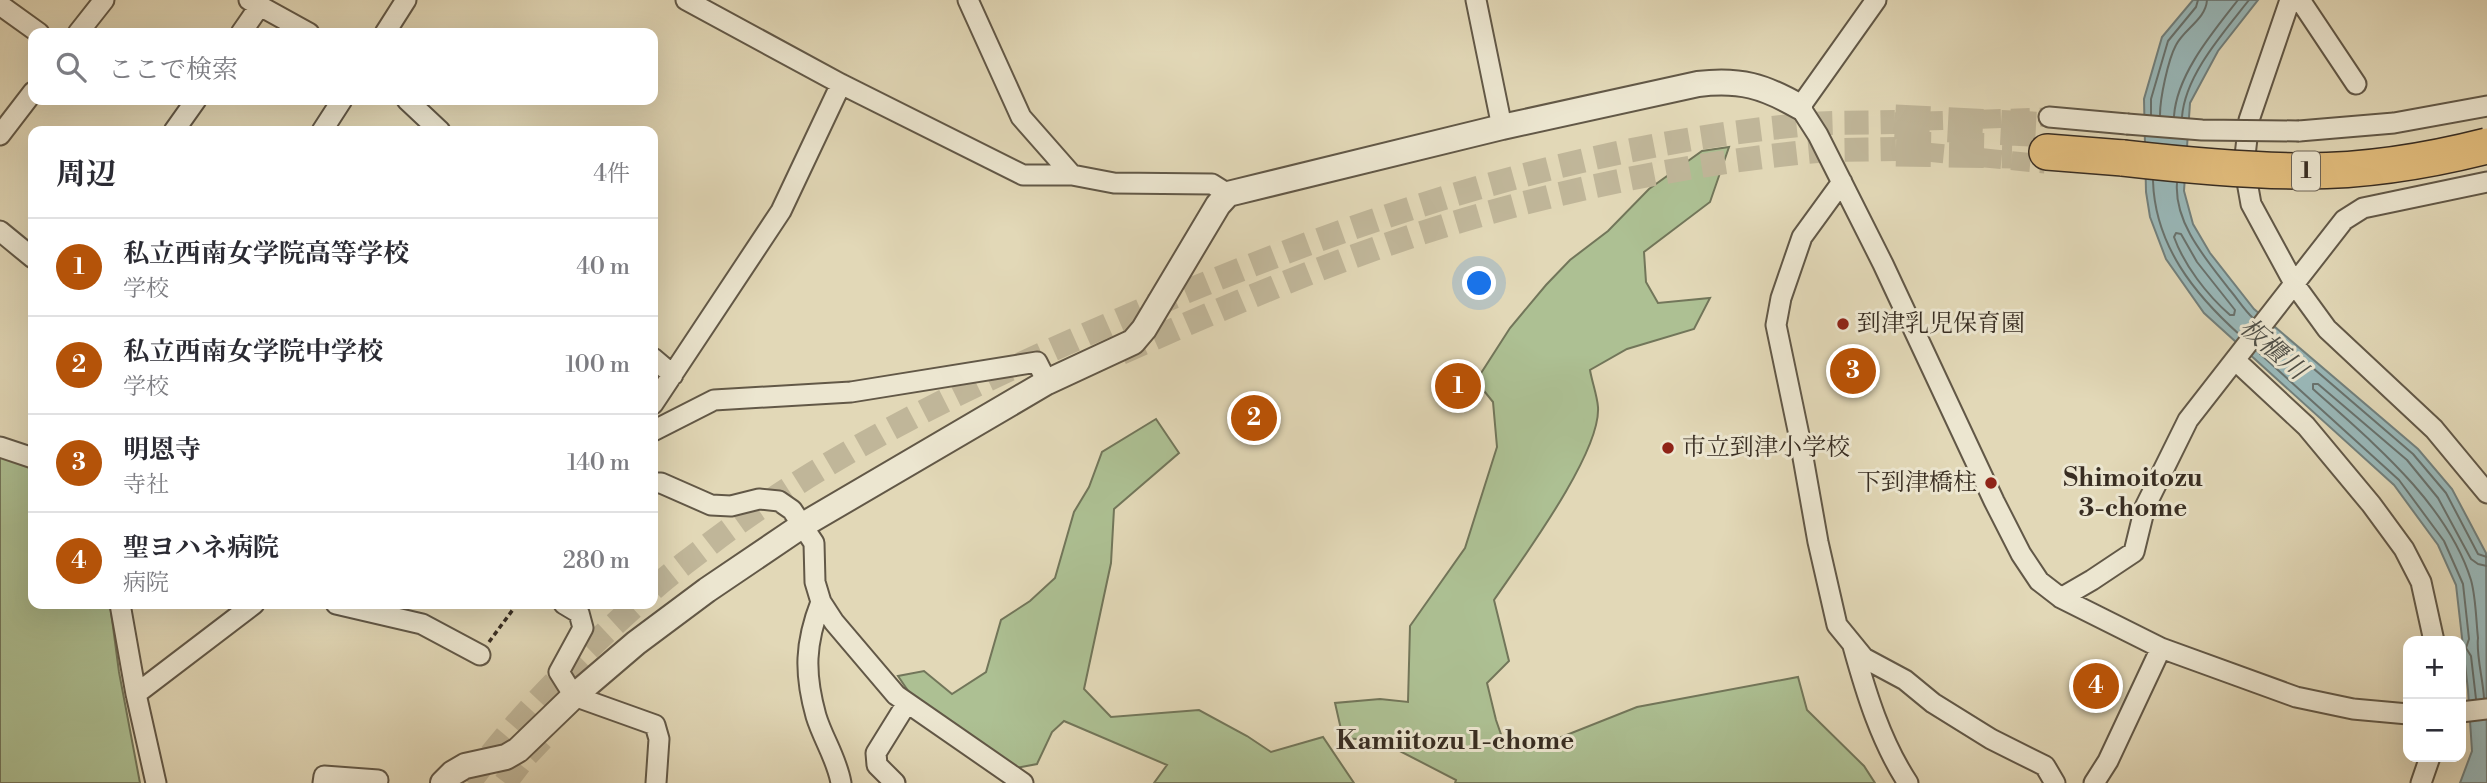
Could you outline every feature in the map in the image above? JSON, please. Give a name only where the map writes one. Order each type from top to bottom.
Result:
[{"type":"highway","points":[[2048,141],[2124,149],[2309,154],[2413,144],[2487,129]]},
{"type":"highway","name":"1","points":[[2124,149],[2253,170],[2309,171],[2360,169],[2487,146]]},
{"type":"street","points":[[82,28],[104,0]]},
{"type":"street","points":[[388,28],[406,0]]},
{"type":"street","points":[[686,0],[841,84],[1023,175],[1072,175],[1114,183],[1212,184],[1228,194]]},
{"type":"street","points":[[968,0],[1021,117],[1072,175]]},
{"type":"street","points":[[1476,0],[1502,127]]},
{"type":"street","points":[[1800,107],[1877,0]]},
{"type":"street","points":[[2290,0],[2249,120],[2244,165],[2251,204],[2295,285],[2327,329],[2434,429],[2487,493]]},
{"type":"street","points":[[2300,0],[2356,84]]},
{"type":"street","points":[[243,28],[254,4],[300,28]]},
{"type":"street","points":[[0,5],[32,28]]},
{"type":"street","points":[[443,783],[465,766],[506,757],[518,750],[636,643],[707,590],[803,525],[1047,382],[1133,342],[1144,329],[1218,205],[1228,194],[1502,127],[1698,84],[1726,81],[1777,93],[1800,107],[1818,135],[2016,544],[2039,581],[2061,598],[2161,648],[2296,697],[2353,709],[2403,714]]},
{"type":"street","points":[[658,397],[780,211],[841,84]]},
{"type":"street","points":[[0,135],[28,99]]},
{"type":"street","points":[[177,126],[192,105]]},
{"type":"street","points":[[324,126],[339,105]]},
{"type":"street","points":[[412,105],[435,126]]},
{"type":"street","points":[[2124,149],[2202,130],[2299,131],[2394,123],[2487,106]]},
{"type":"street","points":[[2124,149],[2203,183],[2294,187],[2339,186],[2392,180],[2487,163]]},
{"type":"street","points":[[1842,182],[1802,237],[1781,298],[1776,324],[1818,542],[1837,625],[1864,658],[1905,680],[1933,703],[1991,739],[2045,766],[2055,783]]},
{"type":"street","points":[[2061,598],[2134,552],[2145,507],[2188,420],[2344,220],[2363,208],[2487,182]]},
{"type":"street","points":[[0,231],[28,254]]},
{"type":"street","points":[[2235,360],[2306,426],[2371,504],[2404,549],[2421,582],[2433,636]]},
{"type":"street","points":[[658,362],[673,375]]},
{"type":"street","points":[[658,428],[714,400],[851,393],[1037,362],[1047,382]]},
{"type":"street","points":[[0,447],[28,456]]},
{"type":"street","points":[[658,483],[711,505],[731,506],[759,499],[779,501],[792,510],[814,543],[815,582],[821,602],[834,622],[896,695],[1023,783]]},
{"type":"street","points":[[821,602],[811,630],[806,658],[816,715],[839,769],[841,783]]},
{"type":"street","points":[[121,609],[156,783]]},
{"type":"street","points":[[136,694],[247,609]]},
{"type":"street","points":[[358,609],[422,624],[480,655]]},
{"type":"street","points":[[572,609],[579,613],[583,628],[559,672],[575,696],[654,725],[659,739],[656,783]]},
{"type":"street","points":[[1853,645],[1861,675],[1893,760],[1908,783]]},
{"type":"street","points":[[2094,783],[2108,761],[2161,648]]},
{"type":"street","points":[[895,783],[877,765],[876,753],[908,703]]},
{"type":"street","points":[[2466,711],[2487,709]]},
{"type":"street","points":[[2421,783],[2428,762]]},
{"type":"street","points":[[323,783],[324,776],[378,780]]},
{"type":"path","points":[[480,655],[513,609]]},
{"type":"green space","points":[[1729,147],[1710,202],[1644,252],[1646,282],[1658,303],[1710,298],[1694,329],[1627,349],[1590,370],[1598,407],[1596,427],[1587,451],[1558,505],[1494,600],[1509,661],[1487,683],[1504,743],[1559,738],[1637,707],[1798,677],[1807,710],[1864,766],[1875,783],[1455,783],[1456,780],[1392,747],[1371,740],[1343,738],[1335,703],[1380,699],[1408,702],[1410,626],[1465,548],[1497,447],[1493,402],[1476,381],[1510,328],[1570,260],[1608,231],[1649,189],[1702,151]]},
{"type":"green space","points":[[1156,419],[1179,453],[1114,509],[1111,563],[1084,689],[1111,717],[1199,710],[1271,752],[1323,737],[1354,783],[1154,783],[1167,765],[1064,721],[1052,732],[1037,764],[1016,768],[913,698],[898,676],[924,671],[952,694],[986,672],[1001,620],[1030,601],[1055,578],[1074,512],[1089,487],[1102,452]]},
{"type":"green space","points":[[0,456],[28,465],[28,609],[111,609],[119,672],[140,783],[0,783]]},
{"type":"water","name":"板櫃川","points":[[2193,0],[2258,0],[2218,51],[2190,103],[2184,191],[2193,224],[2210,253],[2254,309],[2418,449],[2452,489],[2486,553],[2487,783],[2460,783],[2472,751],[2466,636],[2462,636],[2456,585],[2438,545],[2394,485],[2204,313],[2166,259],[2150,217],[2146,192],[2144,99],[2162,37]]},
{"type":"tunnel","points":[[1895,122],[2049,117]]},
{"type":"tunnel","points":[[658,585],[711,543],[797,483],[888,430],[1028,361],[1251,265],[1430,202],[1613,154],[1706,137],[1800,125],[1895,122]]},
{"type":"tunnel","points":[[1895,122],[2051,130]]},
{"type":"tunnel","points":[[1896,149],[2045,164]]},
{"type":"tunnel","points":[[1121,353],[1335,263],[1423,232],[1509,207],[1593,186],[1721,163],[1817,151],[1896,149]]},
{"type":"tunnel","points":[[1896,149],[2012,151]]},
{"type":"tunnel","points":[[469,783],[507,734],[548,689],[632,609]]},
{"type":"tunnel","points":[[505,783],[542,739]]},
{"type":"place","name":"到津乳児保育園","points":[[1843,324]]},
{"type":"place","name":"明恩寺","points":[[1853,371]]},
{"type":"place","name":"私立西南女学院高等学校","points":[[1458,386]]},
{"type":"place","name":"私立西南女学院中学校","points":[[1254,418]]},
{"type":"place","name":"市立到津小学校","points":[[1668,448]]},
{"type":"place","name":"下到津橋柱","points":[[1991,483]]},
{"type":"place","name":"聖ヨハネ病院","points":[[2096,686]]},
{"type":"district","name":"Shimoitozu 3-chome","points":[[2133,493]]},
{"type":"district","name":"Kamiitozu 1-chome","points":[[1455,741]]}]
